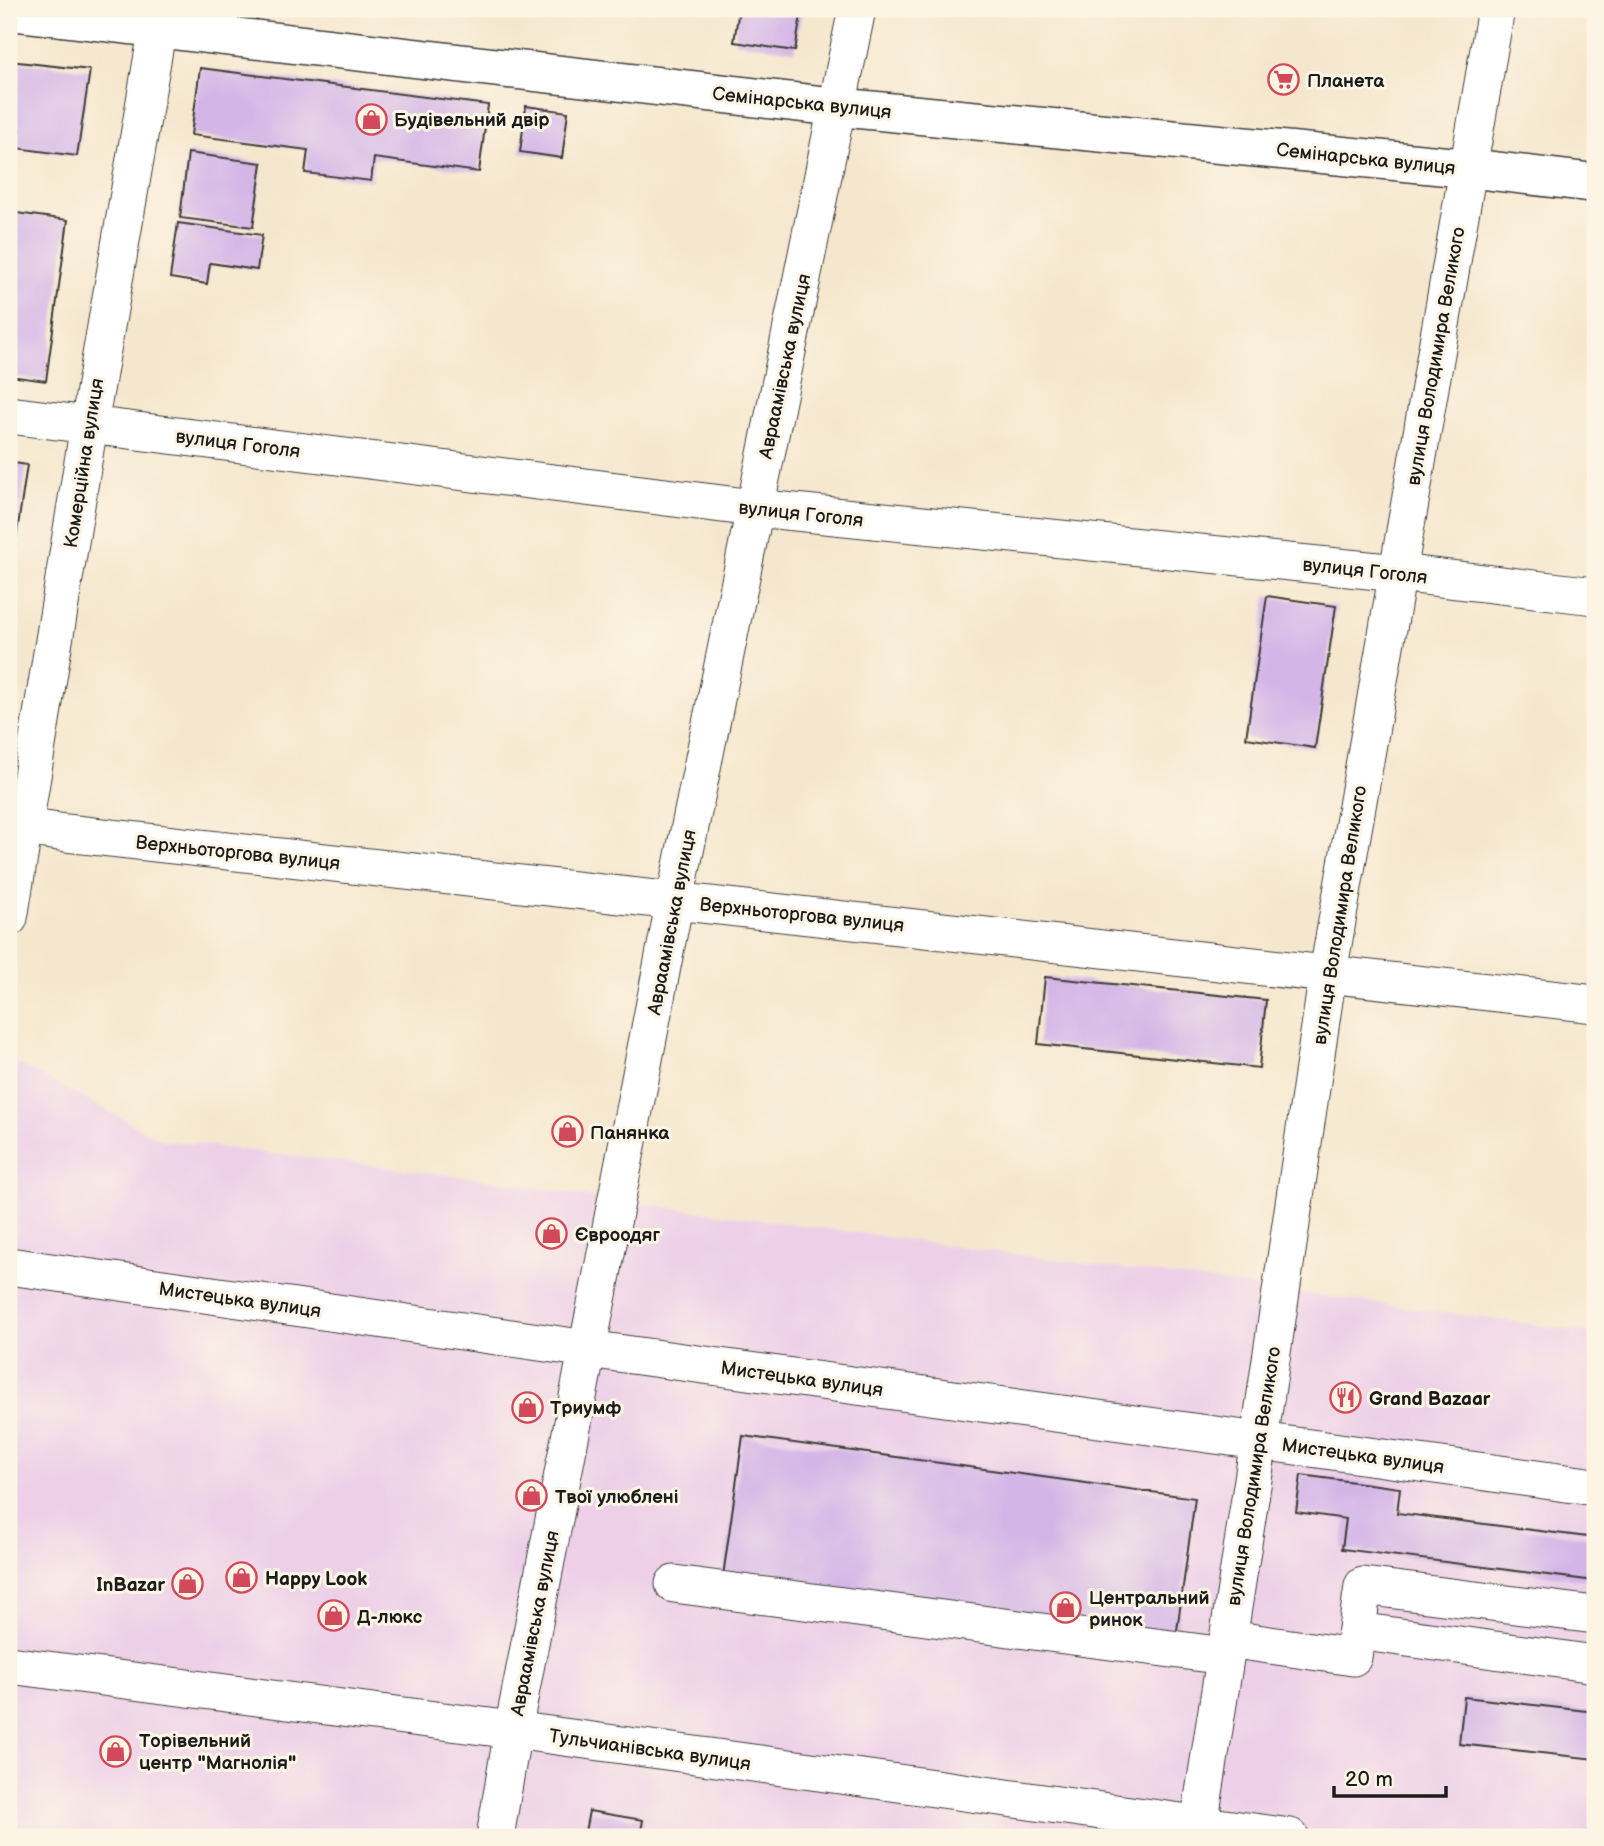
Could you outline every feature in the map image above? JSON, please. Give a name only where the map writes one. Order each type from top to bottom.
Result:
[{"type":"main road","name":"Семінарська вулиця","points":[[9,11],[160,18],[837,107],[1467,167],[1595,183]]},
{"type":"street","name":"Авраамівська вулиця","points":[[495,1837],[513,1730],[676,900],[857,9]]},
{"type":"street","name":"вулиця Володимира Великого","points":[[1199,1825],[1328,974],[1496,9]]},
{"type":"street","name":"Комерційна вулиця","points":[[9,918],[17,826],[160,18]]},
{"type":"street","name":"вулиця Гоголя","points":[[9,415],[754,508],[1398,573],[1595,596]]},
{"type":"street","name":"Верхньоторгова вулиця","points":[[17,826],[1595,1004]]},
{"type":"street","name":"Мистецька вулиця","points":[[9,1266],[588,1349],[1595,1487]]},
{"type":"street","points":[[674,1584],[1226,1647],[1353,1657],[1363,1586],[1595,1615]]},
{"type":"street","points":[[1357,1631],[1595,1664]]},
{"type":"street","name":"Тульчианівська вулиця","points":[[9,1665],[513,1730],[1290,1837]]},
{"type":"shaded area","points":[[9,1059],[163,1140],[488,1180],[602,1198],[1595,1333],[1595,1837],[9,1837]]},
{"type":"building","points":[[739,9],[802,9],[795,51],[734,42]]},
{"type":"building","points":[[9,61],[90,70],[77,156],[16,148],[19,130],[9,129]]},
{"type":"building","points":[[200,68],[488,105],[479,172],[374,158],[371,181],[305,173],[308,150],[191,135]]},
{"type":"building","points":[[526,106],[568,112],[562,158],[520,152]]},
{"type":"building","points":[[188,153],[262,163],[253,227],[180,218]]},
{"type":"building","points":[[9,212],[68,220],[46,381],[9,376]]},
{"type":"building","points":[[178,223],[262,235],[257,270],[210,263],[207,284],[170,278]]},
{"type":"building","points":[[9,462],[27,465],[14,553],[9,552]]},
{"type":"building","points":[[1267,596],[1336,606],[1315,748],[1246,738]]},
{"type":"building","points":[[1045,977],[1266,1000],[1259,1068],[1038,1044]]},
{"type":"building","points":[[743,1436],[1195,1498],[1176,1638],[723,1576]]},
{"type":"building","points":[[1301,1475],[1400,1488],[1397,1513],[1595,1538],[1595,1581],[1342,1549],[1346,1519],[1296,1512]]},
{"type":"building","points":[[1464,1697],[1595,1712],[1595,1759],[1459,1744]]},
{"type":"building","points":[[589,1811],[643,1820],[640,1837],[584,1837]]},
{"type":"place","name":"Планета","points":[[1284,80]]},
{"type":"place","name":"Будівельний двір","points":[[371,119]]},
{"type":"place","name":"Панянка","points":[[567,1132]]},
{"type":"place","name":"Євроодяг","points":[[552,1234]]},
{"type":"place","name":"Grand Bazaar","points":[[1346,1398]]},
{"type":"place","name":"Триумф","points":[[527,1407]]},
{"type":"place","name":"Твої улюблені","points":[[532,1496]]},
{"type":"place","name":"Happy Look","points":[[242,1578]]},
{"type":"place","name":"InBazar","points":[[188,1584]]},
{"type":"place","name":"Центральний ринок","points":[[1066,1608]]},
{"type":"place","name":"Д-люкс","points":[[334,1616]]},
{"type":"place","name":"Торівeльний центр \"Магнолія\"","points":[[116,1751]]}]
